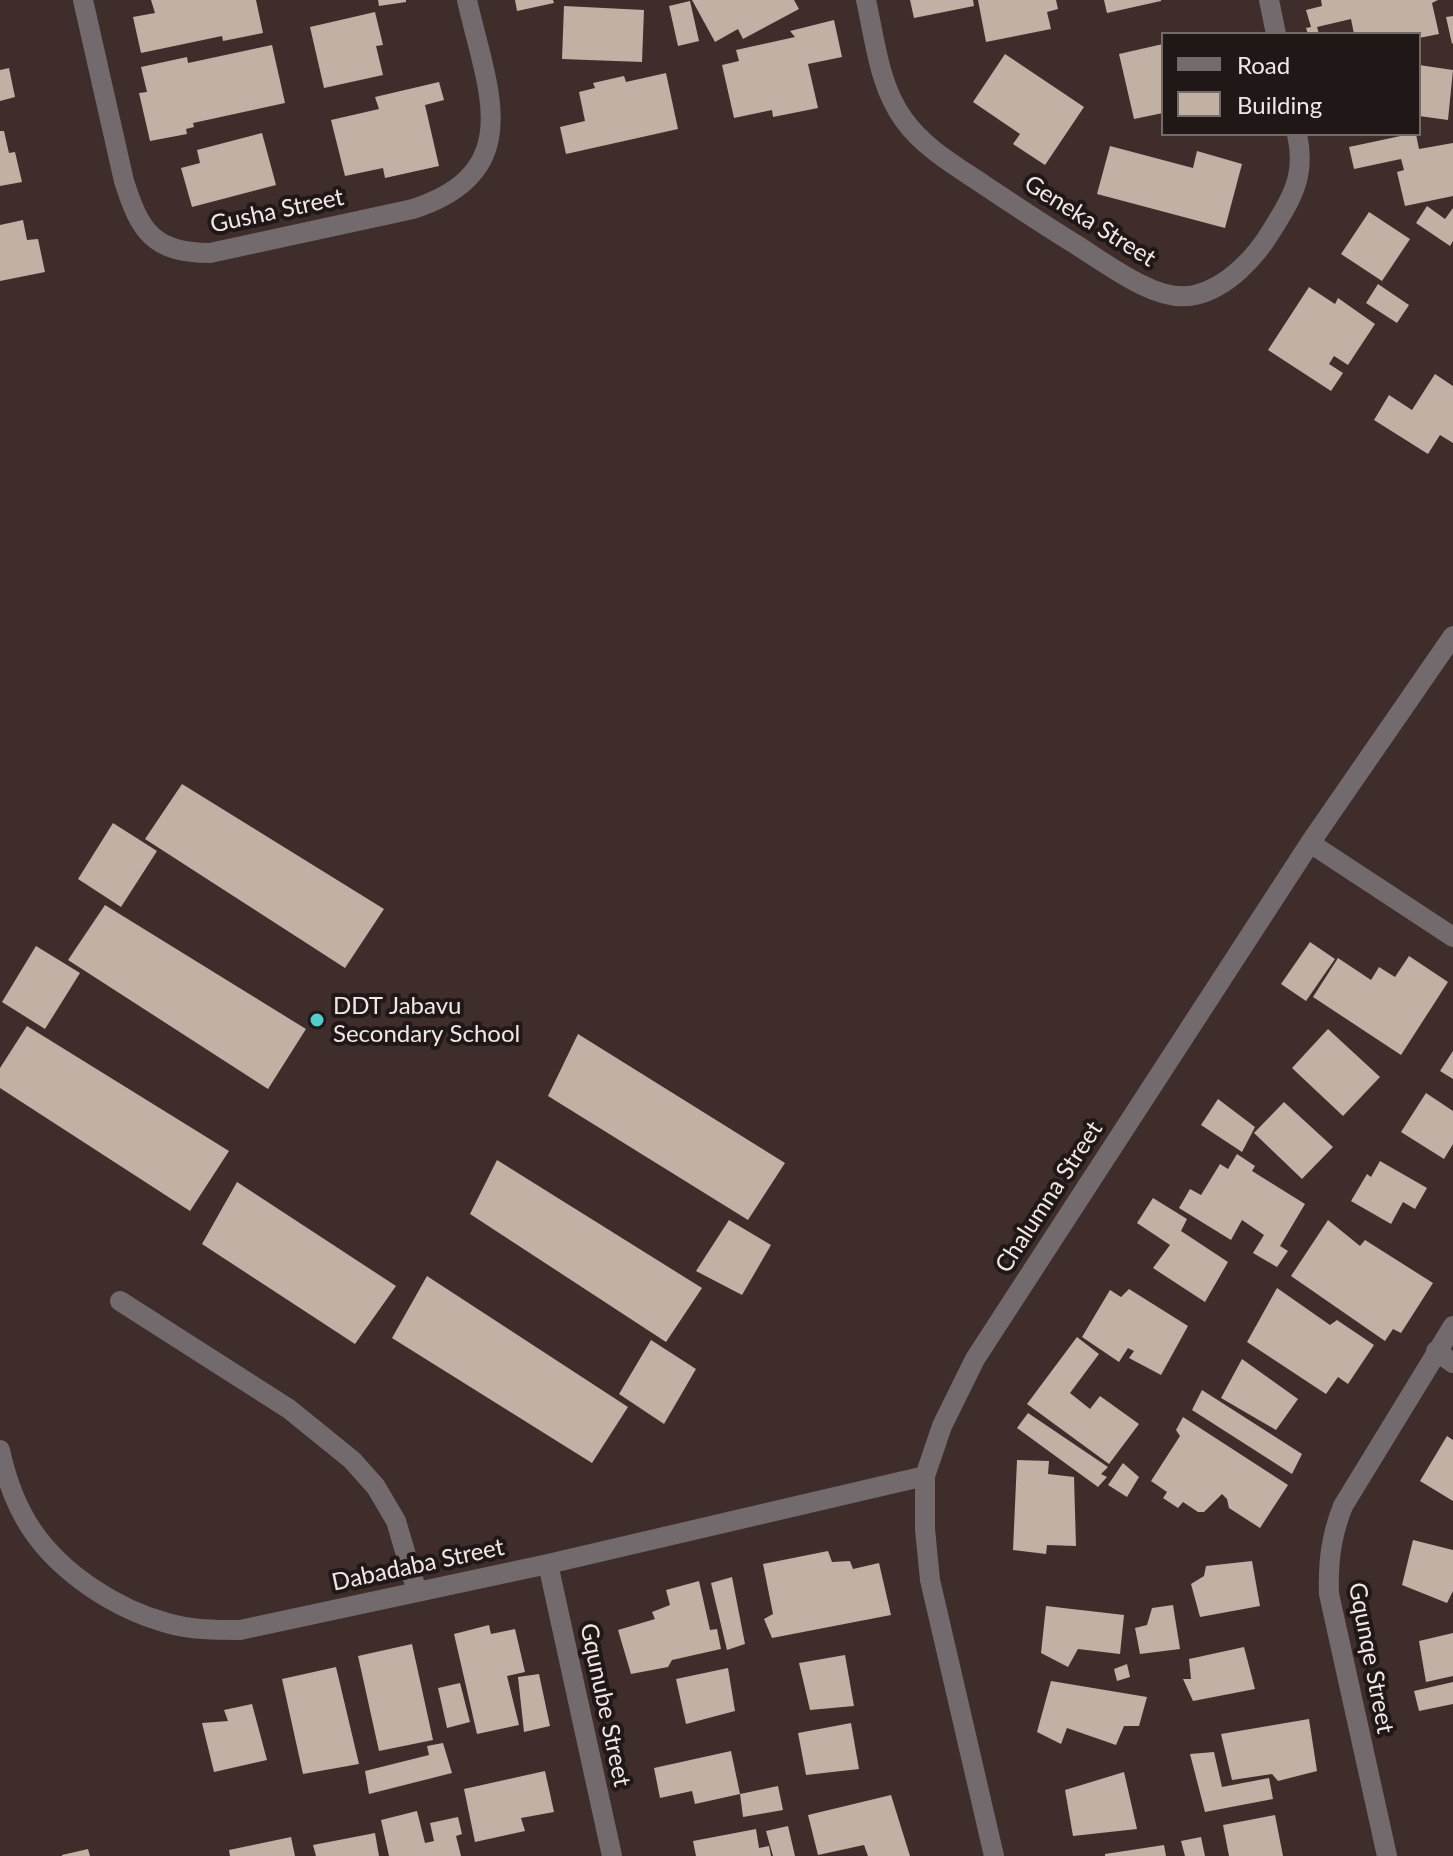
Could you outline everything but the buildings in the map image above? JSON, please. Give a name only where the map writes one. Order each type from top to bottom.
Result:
[{"type":"street","name":"Gusha Street","points":[[83,0],[133,210],[147,231],[165,247],[187,253],[210,253],[413,209],[440,200],[464,184],[481,164],[490,143],[492,111],[467,0]]},
{"type":"street","name":"Geneka Street","points":[[866,0],[886,89],[904,120],[923,141],[1037,221],[1143,286],[1170,295],[1194,295],[1219,285],[1246,263],[1268,236],[1299,180],[1301,152],[1297,136]]},
{"type":"street","points":[[1269,0],[1276,32]]},
{"type":"street","name":"Chalumna Street","points":[[994,1856],[930,1580],[925,1529],[925,1476],[942,1426],[975,1359],[1310,843],[1453,636]]},
{"type":"street","points":[[1310,843],[1453,937]]},
{"type":"street","points":[[120,1301],[289,1409],[352,1460],[376,1487],[396,1521],[417,1592]]},
{"type":"street","name":"Gqunqe Street","points":[[1387,1856],[1329,1594],[1332,1533],[1343,1506],[1453,1326]]},
{"type":"street","points":[[1436,1351],[1453,1363]]},
{"type":"street","name":"Dabadaba Street","points":[[0,1450],[7,1479],[32,1530],[60,1561],[92,1588],[117,1602],[167,1623],[200,1630],[240,1630],[548,1564],[925,1476]]},
{"type":"street","name":"Gqunube Street","points":[[548,1564],[612,1856]]},
{"type":"place","name":"DDT Jabavu Secondary School","points":[[317,1020]]}]
